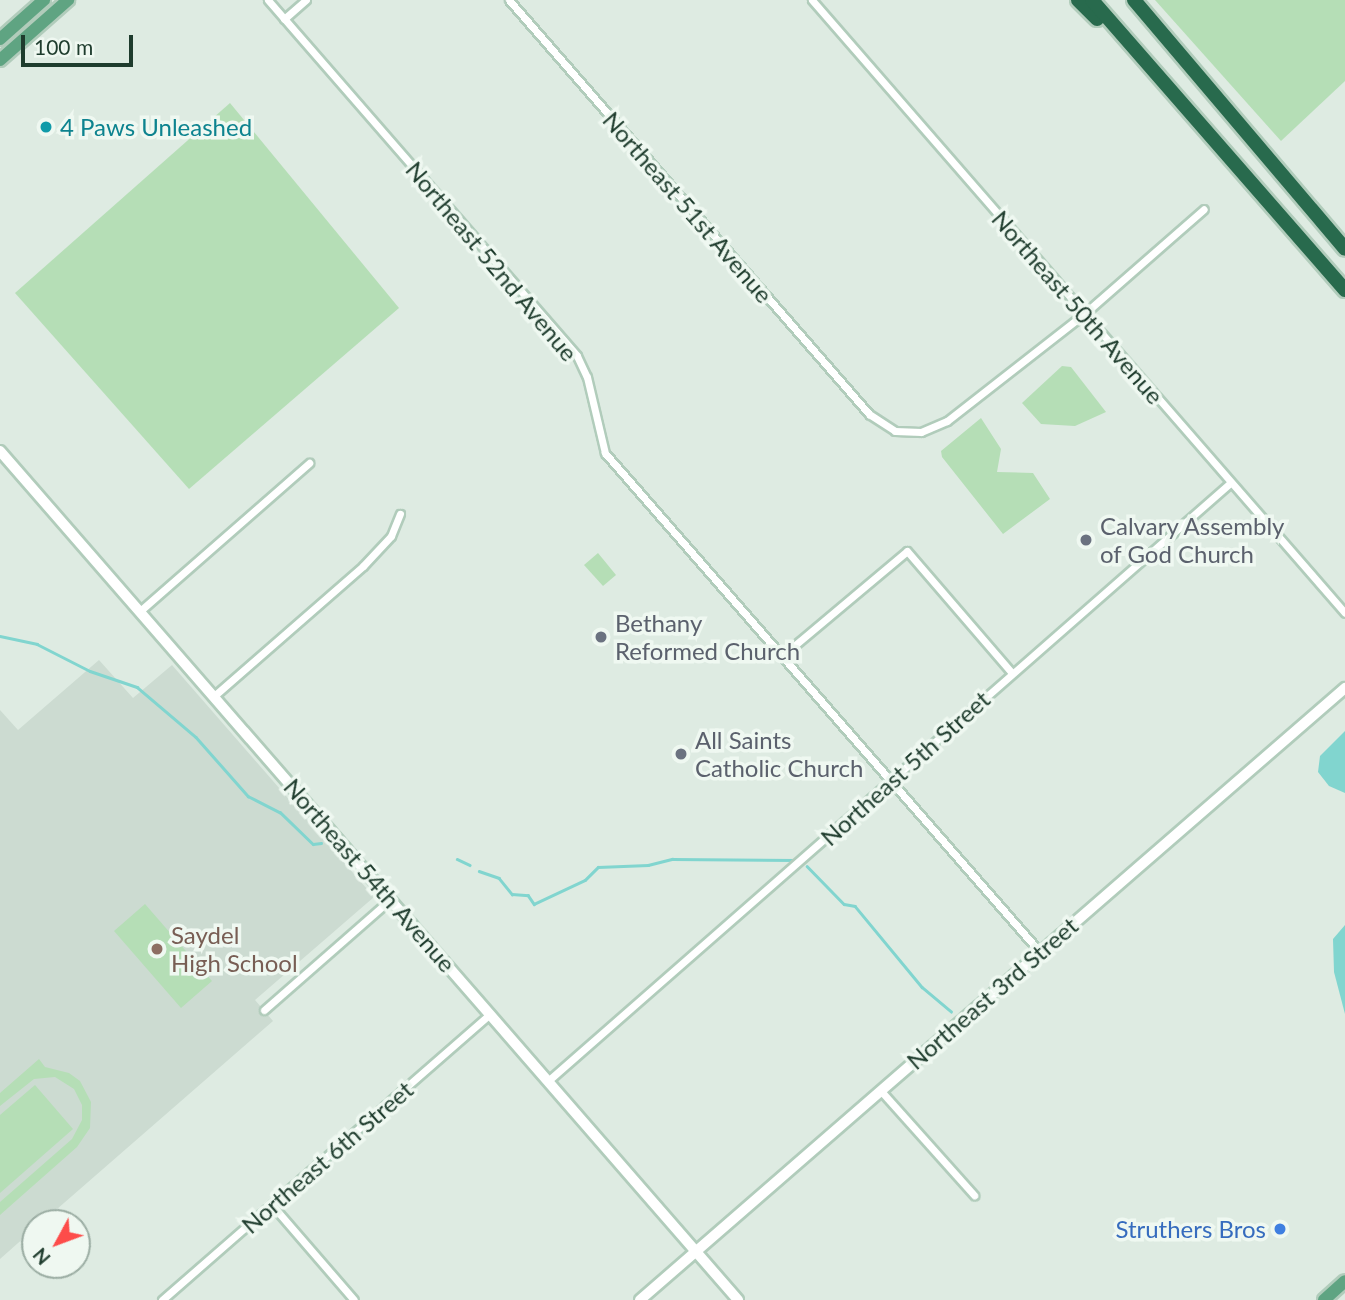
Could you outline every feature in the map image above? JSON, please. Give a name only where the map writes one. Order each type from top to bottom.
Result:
[{"type":"highway","points":[[1078,0],[1180,101]]},
{"type":"highway","points":[[1092,0],[1345,290]]},
{"type":"highway","points":[[1122,0],[1201,80]]},
{"type":"highway","points":[[1134,0],[1345,248]]},
{"type":"highway","points":[[1308,248],[1345,296]]},
{"type":"main road","points":[[0,39],[44,0]]},
{"type":"main road","points":[[0,60],[68,0]]},
{"type":"main road","name":"Northeast 54th Avenue","points":[[0,451],[550,1080],[738,1300]]},
{"type":"main road","name":"Northeast 3rd Street","points":[[640,1300],[1345,688]]},
{"type":"main road","points":[[1324,1300],[1345,1281]]},
{"type":"street","name":"Northeast 52nd Avenue","points":[[268,0],[577,356],[587,377],[605,453],[1039,951]]},
{"type":"street","points":[[284,19],[306,0]]},
{"type":"street","name":"Northeast 51st Avenue","points":[[509,0],[869,414],[895,431],[934,428],[1084,314],[1204,209]]},
{"type":"street","name":"Northeast 50th Avenue","points":[[811,0],[1229,484],[1345,613]]},
{"type":"street","points":[[140,611],[309,463]]},
{"type":"street","name":"Northeast 5th Street","points":[[550,1080],[848,822],[889,781],[1229,484]]},
{"type":"street","points":[[214,696],[369,560],[391,536],[400,514]]},
{"type":"street","points":[[782,656],[907,551],[1012,672]]},
{"type":"street","points":[[264,1010],[391,899]]},
{"type":"street","name":"Northeast 6th Street","points":[[162,1300],[491,1013]]},
{"type":"street","points":[[881,1091],[974,1195]]},
{"type":"street","points":[[272,1205],[354,1300]]},
{"type":"shaded area","name":"Saydel High School","points":[[99,660],[133,698],[172,665],[374,897],[255,1000],[273,1021],[57,1209],[21,1209],[21,1240],[0,1259],[0,710],[18,730]]},
{"type":"green space","points":[[1155,0],[1345,0],[1345,81],[1281,141]]},
{"type":"green space","points":[[230,103],[399,308],[189,489],[15,293]]},
{"type":"green space","points":[[1062,366],[1071,367],[1106,412],[1075,426],[1041,424],[1022,403]]},
{"type":"green space","points":[[981,418],[1001,449],[997,472],[1033,473],[1050,499],[1003,534],[942,457],[941,451]]},
{"type":"green space","points":[[598,553],[616,575],[603,586],[584,565]]},
{"type":"green space","points":[[145,904],[212,981],[181,1008],[114,931]]},
{"type":"green space","points":[[39,1059],[45,1067],[69,1073],[80,1081],[91,1102],[90,1128],[77,1147],[0,1215],[0,1202],[72,1139],[82,1120],[82,1105],[74,1089],[55,1077],[34,1079],[0,1106],[0,1093]]},
{"type":"green space","points":[[35,1085],[73,1129],[0,1193],[0,1115]]},
{"type":"water","points":[[1345,731],[1345,793],[1329,786],[1318,772],[1320,756]]},
{"type":"water","points":[[1345,925],[1345,1014],[1334,972],[1333,939]]},
{"type":"waterway","points":[[0,636],[37,644],[90,671],[137,687],[196,737],[248,796],[280,812],[313,844],[321,843]]},
{"type":"waterway","points":[[457,859],[470,865]]},
{"type":"waterway","points":[[479,871],[499,878],[512,894],[528,895],[534,904],[585,880],[598,867],[648,865],[672,859],[796,860]]},
{"type":"waterway","points":[[807,866],[844,904],[855,906],[922,987],[951,1011]]},
{"type":"place","name":"4 Paws Unleashed","points":[[46,127]]},
{"type":"place","name":"Calvary Assembly of God Church","points":[[1086,540]]},
{"type":"place","name":"Bethany Reformed Church","points":[[601,637]]},
{"type":"place","name":"All Saints Catholic Church","points":[[681,754]]},
{"type":"place","name":"Saydel High School","points":[[157,949]]},
{"type":"place","name":"Struthers Bros","points":[[1280,1229]]}]
